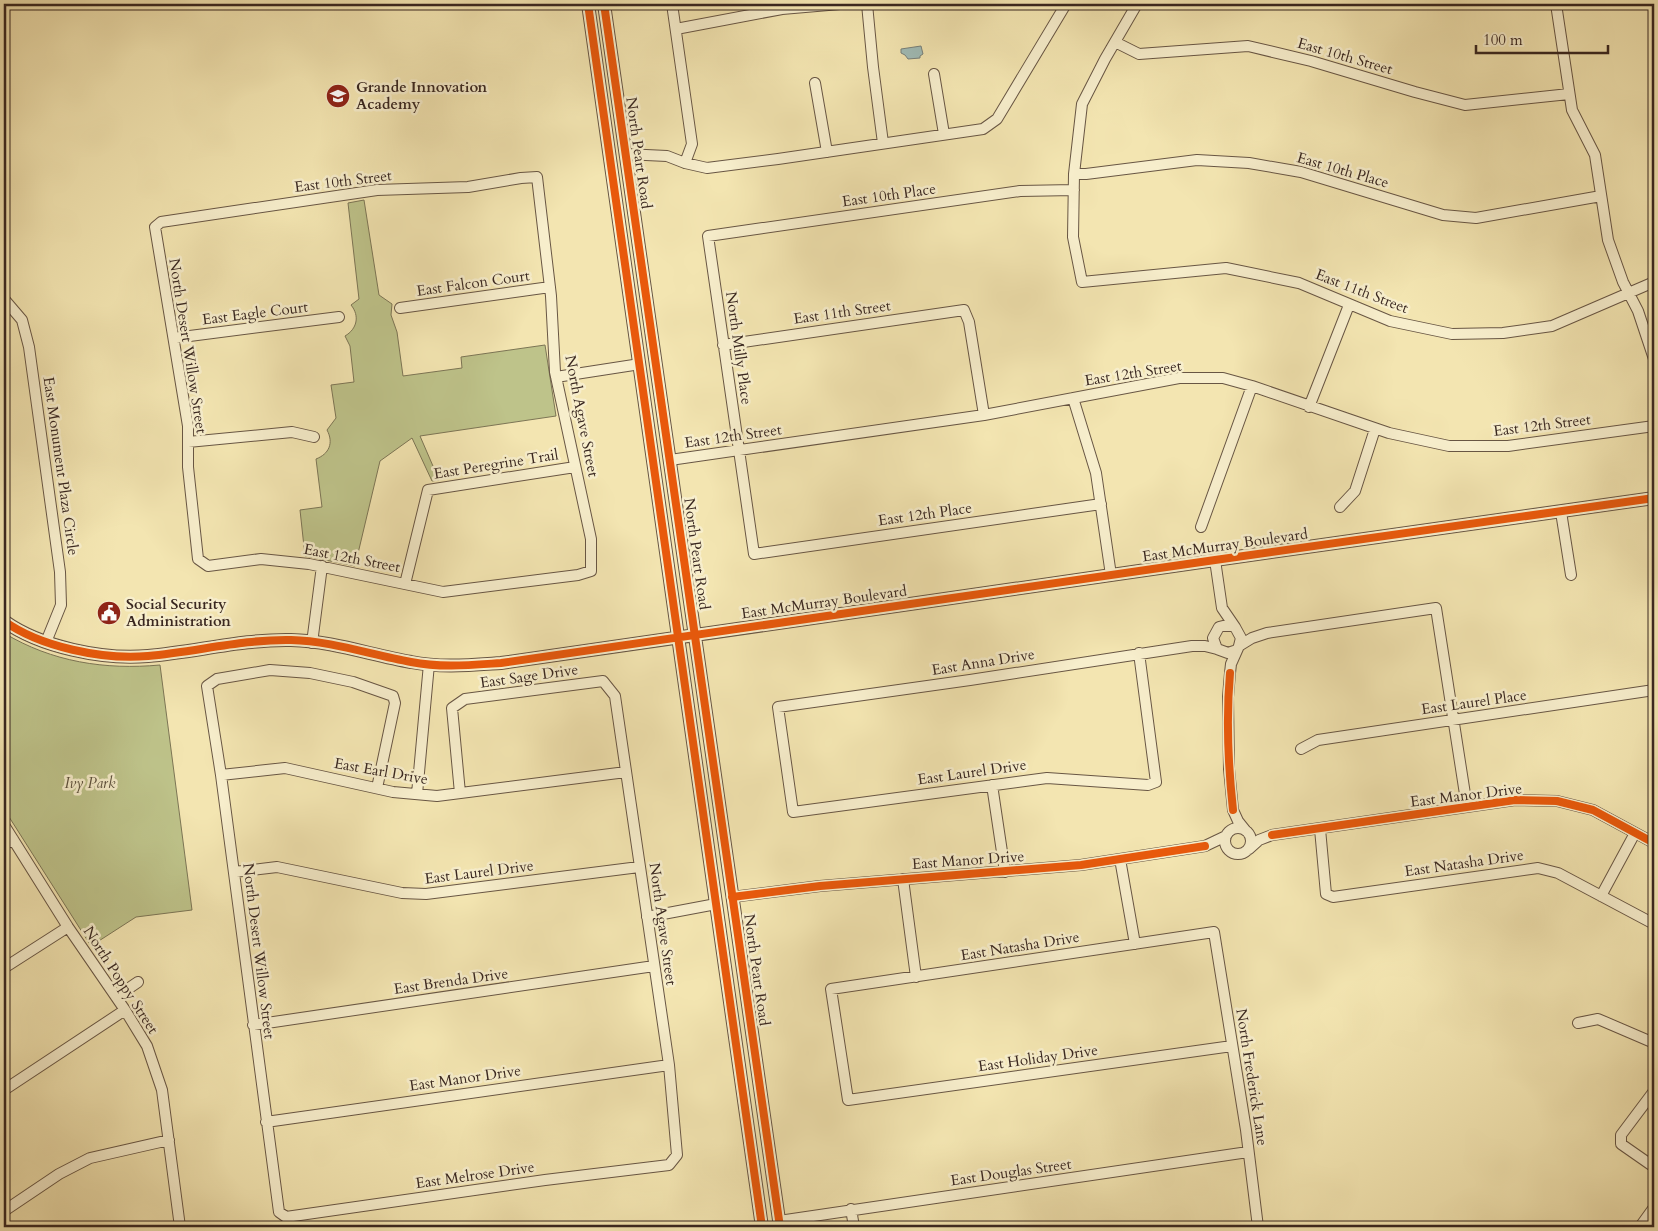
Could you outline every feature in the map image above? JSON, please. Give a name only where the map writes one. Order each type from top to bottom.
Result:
[{"type":"street","name":"North Peart Road","points":[[588,4],[762,1227]]},
{"type":"street","name":"North Peart Road","points":[[604,4],[779,1224]]},
{"type":"street","points":[[672,4],[692,144],[685,163]]},
{"type":"street","points":[[676,29],[782,9],[840,4]]},
{"type":"street","points":[[867,4],[883,143]]},
{"type":"street","points":[[625,154],[667,156],[706,168],[983,128],[997,119],[1066,4]]},
{"type":"street","points":[[1074,190],[1082,104],[1137,4]]},
{"type":"street","points":[[1556,4],[1572,110],[1595,154],[1608,240],[1638,312],[1654,359]]},
{"type":"street","name":"East 10th Street","points":[[1115,42],[1139,54],[1248,46],[1311,61],[1465,105],[1569,94]]},
{"type":"street","points":[[934,74],[944,134]]},
{"type":"street","points":[[815,82],[827,152]]},
{"type":"street","name":"East 10th Place","points":[[1074,174],[1196,160],[1249,163],[1301,172],[1443,215],[1476,218],[1601,196]]},
{"type":"street","name":"East 10th Street","points":[[155,227],[160,222],[377,190],[468,187],[537,177]]},
{"type":"street","name":"North Agave Street","points":[[537,177],[550,287],[556,377],[591,539],[591,570]]},
{"type":"street","name":"East 10th Place","points":[[708,236],[1020,191],[1074,190]]},
{"type":"street","name":"East 11th Street","points":[[1074,190],[1073,237],[1082,282],[1226,268],[1299,283],[1390,321],[1452,334],[1502,333],[1552,326],[1654,282]]},
{"type":"street","name":"North Desert Willow Street","points":[[155,227],[188,426],[188,467],[198,558]]},
{"type":"street","name":"North Milly Place","points":[[708,236],[754,554]]},
{"type":"street","name":"East Falcon Court","points":[[400,308],[550,287]]},
{"type":"street","name":"East Monument Plaza Circle","points":[[4,299],[22,320],[29,347],[60,572],[62,605],[46,642]]},
{"type":"street","points":[[1309,407],[1349,304]]},
{"type":"street","name":"East 11th Street","points":[[723,345],[964,310],[969,322],[984,416]]},
{"type":"street","name":"East Eagle Court","points":[[174,338],[339,317]]},
{"type":"street","points":[[556,377],[640,364]]},
{"type":"street","name":"East 12th Street","points":[[670,460],[984,416],[1179,378],[1223,378],[1252,386],[1375,429],[1448,446],[1508,446],[1654,426]]},
{"type":"street","points":[[1201,527],[1252,386]]},
{"type":"street","points":[[1073,398],[1096,473],[1111,575]]},
{"type":"street","points":[[1340,506],[1355,491],[1375,429]]},
{"type":"street","points":[[188,442],[292,432],[314,437]]},
{"type":"street","name":"East Peregrine Trail","points":[[406,584],[428,490],[575,467]]},
{"type":"street","name":"East McMurray Boulevard","points":[[4,620],[18,630],[46,642],[81,651],[115,656],[147,657],[243,643],[291,640],[332,645],[412,663],[453,666],[501,663],[678,636],[1654,498]]},
{"type":"street","name":"East 12th Place","points":[[754,554],[1101,504]]},
{"type":"street","points":[[1561,512],[1571,575]]},
{"type":"street","name":"East 12th Street","points":[[198,558],[208,566],[261,559],[322,566],[443,592],[578,575],[591,570]]},
{"type":"street","points":[[1215,560],[1222,608],[1213,642],[1230,673]]},
{"type":"street","points":[[312,643],[322,566]]},
{"type":"street","points":[[1222,608],[1241,638],[1230,664],[1228,697],[1229,769],[1233,810],[1238,821],[1250,837],[1249,849],[1239,854],[1232,852],[1226,846],[1226,835],[1233,810]]},
{"type":"street","points":[[1219,651],[1228,653],[1252,638],[1267,632],[1436,608],[1467,806]]},
{"type":"street","points":[[1215,632],[1223,626],[1267,632]]},
{"type":"street","name":"East Anna Drive","points":[[1192,646],[1215,632]]},
{"type":"street","name":"East Anna Drive","points":[[792,812],[778,706],[1192,646],[1219,651]]},
{"type":"street","name":"East Laurel Drive","points":[[792,812],[1047,778],[1148,786],[1156,782],[1139,653]]},
{"type":"street","points":[[417,794],[429,664]]},
{"type":"street","name":"North Desert Willow Street","points":[[286,1217],[279,1212],[221,775],[207,686],[217,679],[270,670],[310,672],[353,682],[393,696],[395,703],[377,788]]},
{"type":"street","name":"East Sage Drive","points":[[460,793],[452,708],[464,700],[603,680],[608,688]]},
{"type":"street","name":"North Agave Street","points":[[608,688],[615,696],[669,1064],[677,1155],[669,1165]]},
{"type":"street","name":"East Laurel Place","points":[[1301,749],[1318,740],[1654,690]]},
{"type":"street","name":"East Earl Drive","points":[[221,775],[285,768],[377,788],[437,796],[626,772]]},
{"type":"street","points":[[992,785],[1005,872]]},
{"type":"street","name":"East Manor Drive","points":[[1249,849],[1259,840],[1272,835],[1515,800],[1558,801],[1593,810],[1654,843]]},
{"type":"street","name":"North Poppy Street","points":[[4,825],[8,842],[125,1010],[147,1046],[162,1090],[180,1227]]},
{"type":"street","points":[[1226,835],[1229,831],[1237,828],[1246,831]]},
{"type":"street","name":"East Natasha Drive","points":[[1320,829],[1326,894],[1333,897],[1538,868],[1558,873],[1654,924]]},
{"type":"street","name":"East Manor Drive","points":[[1246,831],[1272,835]]},
{"type":"street","points":[[1601,896],[1635,832]]},
{"type":"street","name":"East Manor Drive","points":[[732,897],[903,878],[1081,865],[1205,846],[1226,835]]},
{"type":"street","name":"East Manor Drive","points":[[1205,846],[1232,852]]},
{"type":"street","points":[[1120,858],[1134,944]]},
{"type":"street","name":"East Laurel Drive","points":[[234,872],[277,867],[402,893],[426,894],[639,867]]},
{"type":"street","points":[[903,878],[916,977]]},
{"type":"street","points":[[646,917],[716,904]]},
{"type":"street","points":[[4,968],[68,928]]},
{"type":"street","name":"East Natasha Drive","points":[[848,1100],[831,990],[1214,932]]},
{"type":"street","name":"North Frederick Lane","points":[[1214,932],[1258,1227]]},
{"type":"street","name":"East Brenda Drive","points":[[253,1025],[654,966]]},
{"type":"street","points":[[116,997],[138,982]]},
{"type":"street","points":[[4,1090],[125,1010]]},
{"type":"street","points":[[1578,1023],[1598,1019],[1654,1043]]},
{"type":"street","name":"East Holiday Drive","points":[[848,1100],[1232,1046]]},
{"type":"street","name":"East Manor Drive","points":[[266,1122],[669,1064]]},
{"type":"street","points":[[1654,1091],[1621,1135],[1621,1144],[1654,1167]]},
{"type":"street","points":[[4,1211],[59,1174],[90,1158],[169,1140]]},
{"type":"street","name":"East Douglas Street","points":[[779,1224],[851,1209],[1248,1152]]},
{"type":"street","name":"East Melrose Drive","points":[[286,1217],[545,1180],[669,1165]]},
{"type":"street","points":[[851,1209],[854,1227]]},
{"type":"street","points":[[1641,1227],[1654,1209]]},
{"type":"green space","points":[[364,200],[379,295],[392,304],[391,315],[397,332],[403,376],[462,368],[461,357],[545,345],[556,416],[420,436],[439,480],[432,481],[412,438],[380,461],[355,566],[305,556],[300,510],[322,507],[316,459],[329,448],[330,439],[327,430],[336,418],[331,385],[354,382],[350,346],[345,336],[355,326],[356,314],[351,305],[359,299],[348,203]]},
{"type":"green space","name":"Ivy Park","points":[[4,633],[41,651],[79,662],[119,666],[160,665],[192,910],[136,917],[91,946],[4,809]]},
{"type":"water","points":[[921,46],[923,54],[920,58],[908,59],[901,53],[901,49]]},
{"type":"cycle path","points":[[588,4],[762,1227]]},
{"type":"cycle path","points":[[604,4],[780,1227]]},
{"type":"cycle path","points":[[4,621],[35,638],[54,645],[92,654],[112,656],[148,656],[237,644],[291,640],[321,643],[422,664],[456,666],[501,663],[1654,498]]},
{"type":"cycle path","points":[[1230,673],[1228,741],[1233,810]]},
{"type":"cycle path","points":[[1272,835],[1515,800],[1557,801],[1593,810],[1654,843]]},
{"type":"cycle path","points":[[732,897],[820,886],[1081,865],[1205,846]]},
{"type":"place","name":"Grande Innovation Academy","points":[[338,96]]},
{"type":"place","name":"Social Security Administration","points":[[109,613]]}]
